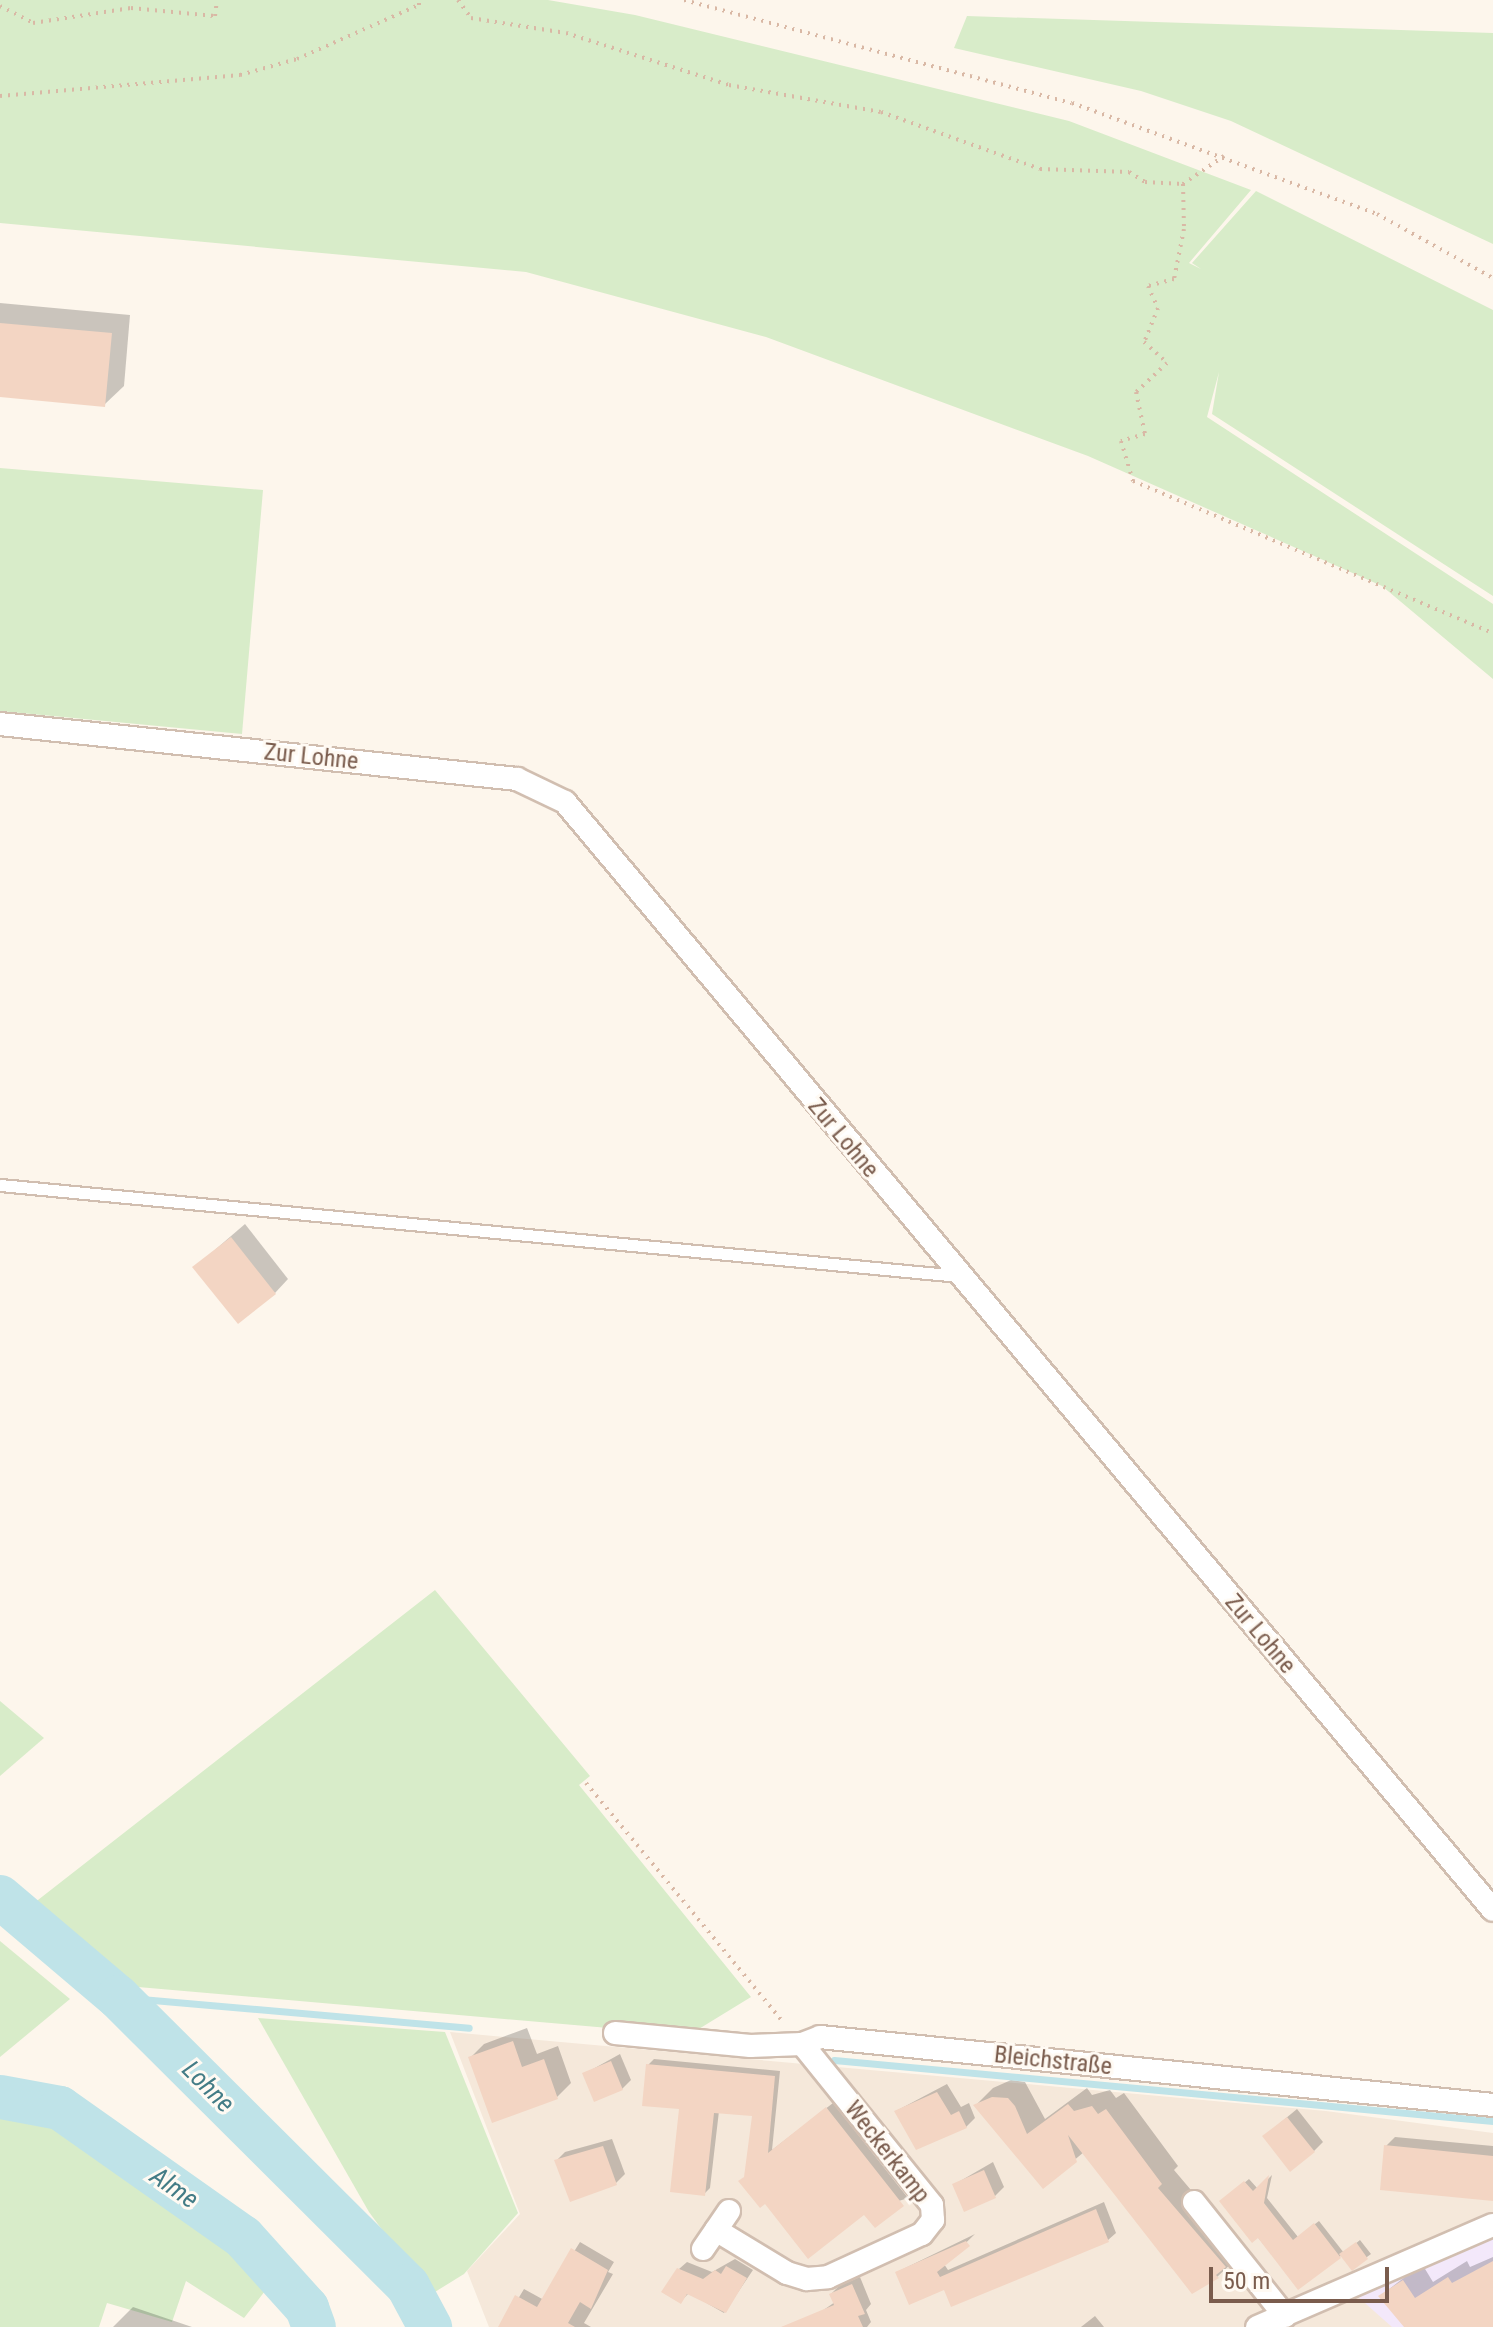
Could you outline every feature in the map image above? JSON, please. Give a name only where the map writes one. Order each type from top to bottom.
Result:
[{"type":"street","name":"Zur Lohne","points":[[0,724],[517,779],[565,802],[1493,1910]]},
{"type":"street","name":"Bleichstraße","points":[[615,2033],[750,2046],[802,2044],[820,2037],[1493,2105]]},
{"type":"street","name":"Weckerkamp","points":[[716,2230],[787,2273],[807,2279],[828,2277],[922,2234],[933,2220],[932,2205],[802,2044]]},
{"type":"street","points":[[1194,2202],[1271,2323],[1493,2225]]},
{"type":"lane","points":[[0,1185],[959,1276]]},
{"type":"path","points":[[0,6],[33,23],[131,8],[215,16],[217,0]]},
{"type":"path","points":[[0,96],[240,75],[297,59],[419,5],[419,0]]},
{"type":"path","points":[[458,0],[471,18],[566,33],[729,85],[881,112],[1040,169],[1129,172],[1145,182],[1183,184],[1224,156]]},
{"type":"path","points":[[684,0],[1072,103],[1377,214],[1493,278]]},
{"type":"path","points":[[1183,184],[1184,229],[1174,279],[1148,286],[1158,308],[1144,342],[1167,363],[1136,392],[1145,434],[1121,441],[1133,481],[1493,633]]},
{"type":"path","points":[[586,1783],[802,2044]]},
{"type":"shaded area","points":[[450,2032],[1326,2111],[1493,2133],[1493,2327],[489,2327],[467,2271],[520,2214]]},
{"type":"shaded area","points":[[1493,2237],[1493,2327],[1392,2327],[1357,2296]]},
{"type":"green space","points":[[0,0],[548,0],[635,15],[1069,121],[1251,190],[1189,263],[1201,269],[1192,263],[1256,191],[1493,310],[1493,596],[1212,414],[1219,372],[1207,417],[1493,604],[1493,679],[1382,586],[1088,456],[766,337],[526,272],[0,223]]},
{"type":"green space","points":[[967,16],[1493,33],[1493,244],[1231,121],[1141,91],[954,48]]},
{"type":"green space","points":[[0,468],[263,490],[242,734],[0,711]]},
{"type":"green space","points":[[435,1590],[590,1776],[579,1785],[751,1997],[689,2035],[115,1985],[29,1907]]},
{"type":"green space","points":[[0,1701],[44,1738],[0,1776]]},
{"type":"green space","points":[[0,1941],[70,1999],[0,2057]]},
{"type":"green space","points":[[258,2018],[445,2032],[518,2213],[464,2274],[430,2295],[369,2212]]},
{"type":"green space","points":[[0,2111],[60,2121],[235,2252],[265,2291],[244,2318],[186,2281],[172,2322],[107,2303],[99,2327],[0,2327]]},
{"type":"building","points":[[0,323],[112,333],[105,407],[0,397]]},
{"type":"building","points":[[231,1237],[276,1294],[238,1324],[192,1267]]},
{"type":"building","points":[[513,2041],[522,2067],[544,2059],[558,2099],[492,2123],[468,2057]]},
{"type":"building","points":[[611,2061],[623,2090],[594,2102],[582,2073]]},
{"type":"building","points":[[646,2064],[775,2076],[768,2153],[826,2107],[904,2206],[875,2228],[864,2215],[808,2259],[765,2204],[760,2208],[738,2181],[744,2177],[752,2116],[714,2113],[705,2196],[670,2192],[679,2109],[642,2106]]},
{"type":"building","points":[[937,2092],[951,2115],[959,2111],[967,2128],[916,2150],[894,2111]]},
{"type":"building","points":[[992,2097],[1008,2098],[1015,2106],[1027,2134],[1068,2104],[1074,2111],[1092,2106],[1098,2114],[1106,2109],[1162,2184],[1158,2188],[1226,2267],[1216,2275],[1219,2278],[1192,2294],[1068,2135],[1077,2162],[1043,2189],[973,2105]]},
{"type":"building","points":[[1287,2117],[1315,2152],[1290,2172],[1262,2136]]},
{"type":"building","points":[[1384,2145],[1493,2156],[1493,2201],[1380,2190]]},
{"type":"building","points":[[603,2146],[617,2185],[570,2202],[554,2160]]},
{"type":"building","points":[[984,2170],[996,2198],[964,2212],[952,2184]]},
{"type":"building","points":[[1269,2175],[1264,2203],[1293,2240],[1314,2223],[1341,2258],[1298,2290],[1258,2238],[1252,2243],[1219,2201],[1244,2181],[1253,2191]]},
{"type":"building","points":[[1096,2209],[1109,2242],[951,2307],[944,2290],[909,2305],[895,2272],[966,2241],[970,2246],[937,2272],[940,2277]]},
{"type":"building","points":[[1356,2242],[1368,2259],[1352,2271],[1339,2254]]},
{"type":"building","points":[[571,2248],[608,2270],[591,2309],[580,2302],[568,2323],[575,2327],[498,2327],[515,2295],[537,2307]]},
{"type":"building","points":[[1493,2261],[1493,2327],[1404,2327],[1378,2296],[1403,2280],[1415,2298],[1448,2277],[1452,2283]]},
{"type":"building","points":[[726,2266],[747,2278],[726,2313],[687,2294],[681,2304],[661,2292],[677,2268],[703,2279],[715,2270],[721,2274]]},
{"type":"building","points":[[852,2284],[865,2314],[858,2316],[863,2327],[781,2327],[834,2305],[829,2294]]},
{"type":"waterway","name":"Lohne","points":[[0,1897],[118,1997],[408,2286],[430,2327]]},
{"type":"waterway","points":[[118,1997],[469,2028]]},
{"type":"waterway","points":[[834,2060],[1493,2121]]},
{"type":"waterway","name":"Alme","points":[[0,2097],[60,2108],[243,2237],[307,2308],[314,2327]]}]
